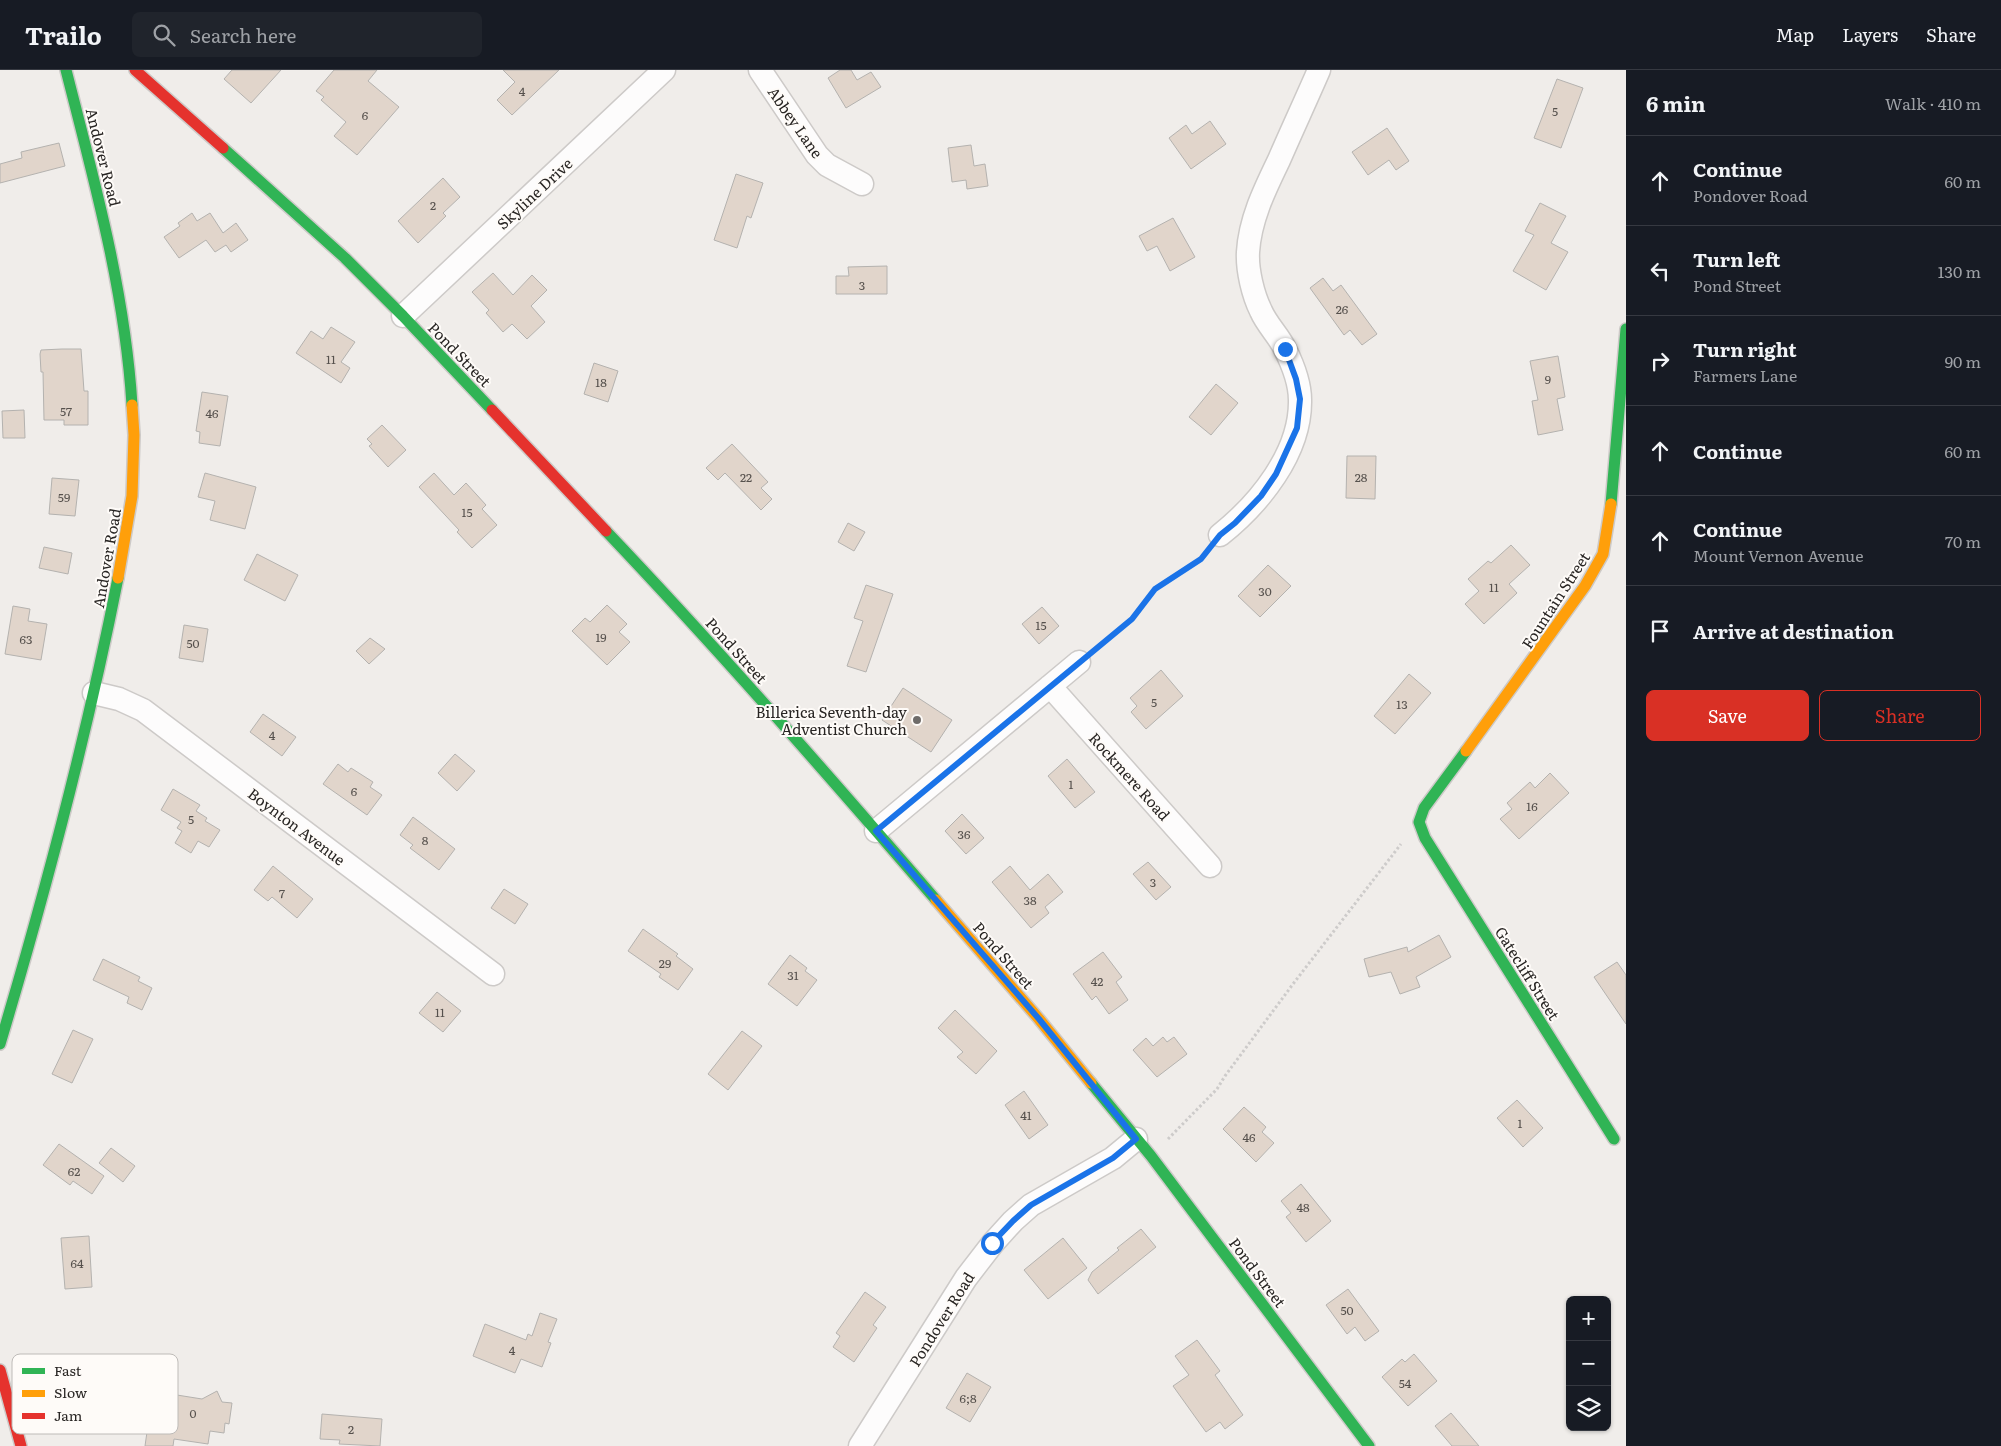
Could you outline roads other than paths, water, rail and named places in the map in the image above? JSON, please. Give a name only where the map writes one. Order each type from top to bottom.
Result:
[{"type":"street","name":"Andover Road","points":[[0,1044],[47,887],[94,692],[112,614],[133,491],[130,385],[125,328],[116,271],[66,70]]},
{"type":"street","name":"Pond Street","points":[[135,70],[345,258],[403,316],[697,627],[785,725],[1039,1019],[1151,1156],[1369,1446]]},
{"type":"street","name":"Skyline Drive","points":[[403,316],[664,70]]},
{"type":"street","name":"Abbey Lane","points":[[760,70],[817,155],[834,169],[862,184]]},
{"type":"street","points":[[1220,535],[1235,523],[1261,496],[1276,474],[1297,428],[1300,399],[1296,379],[1285,349],[1261,311],[1252,282],[1248,253],[1256,210],[1319,70]]},
{"type":"street","name":"Fountain Street","points":[[1418,822],[1424,808],[1586,586],[1603,554],[1611,506],[1626,329]]},
{"type":"street","points":[[876,831],[1079,662]]},
{"type":"street","name":"Rockmere Road","points":[[1050,686],[1210,866]]},
{"type":"street","name":"Boynton Avenue","points":[[94,692],[120,699],[142,710],[493,974]]},
{"type":"street","name":"Gatecliff Street","points":[[1418,822],[1425,838],[1614,1139]]},
{"type":"street","name":"Pondover Road","points":[[860,1446],[966,1278],[992,1243],[1031,1205],[1113,1158],[1136,1139]]},
{"type":"street","points":[[0,1370],[12,1413]]},
{"type":"place","name":"Billerica Seventh-day Adventist Church","points":[[917,720]]}]
